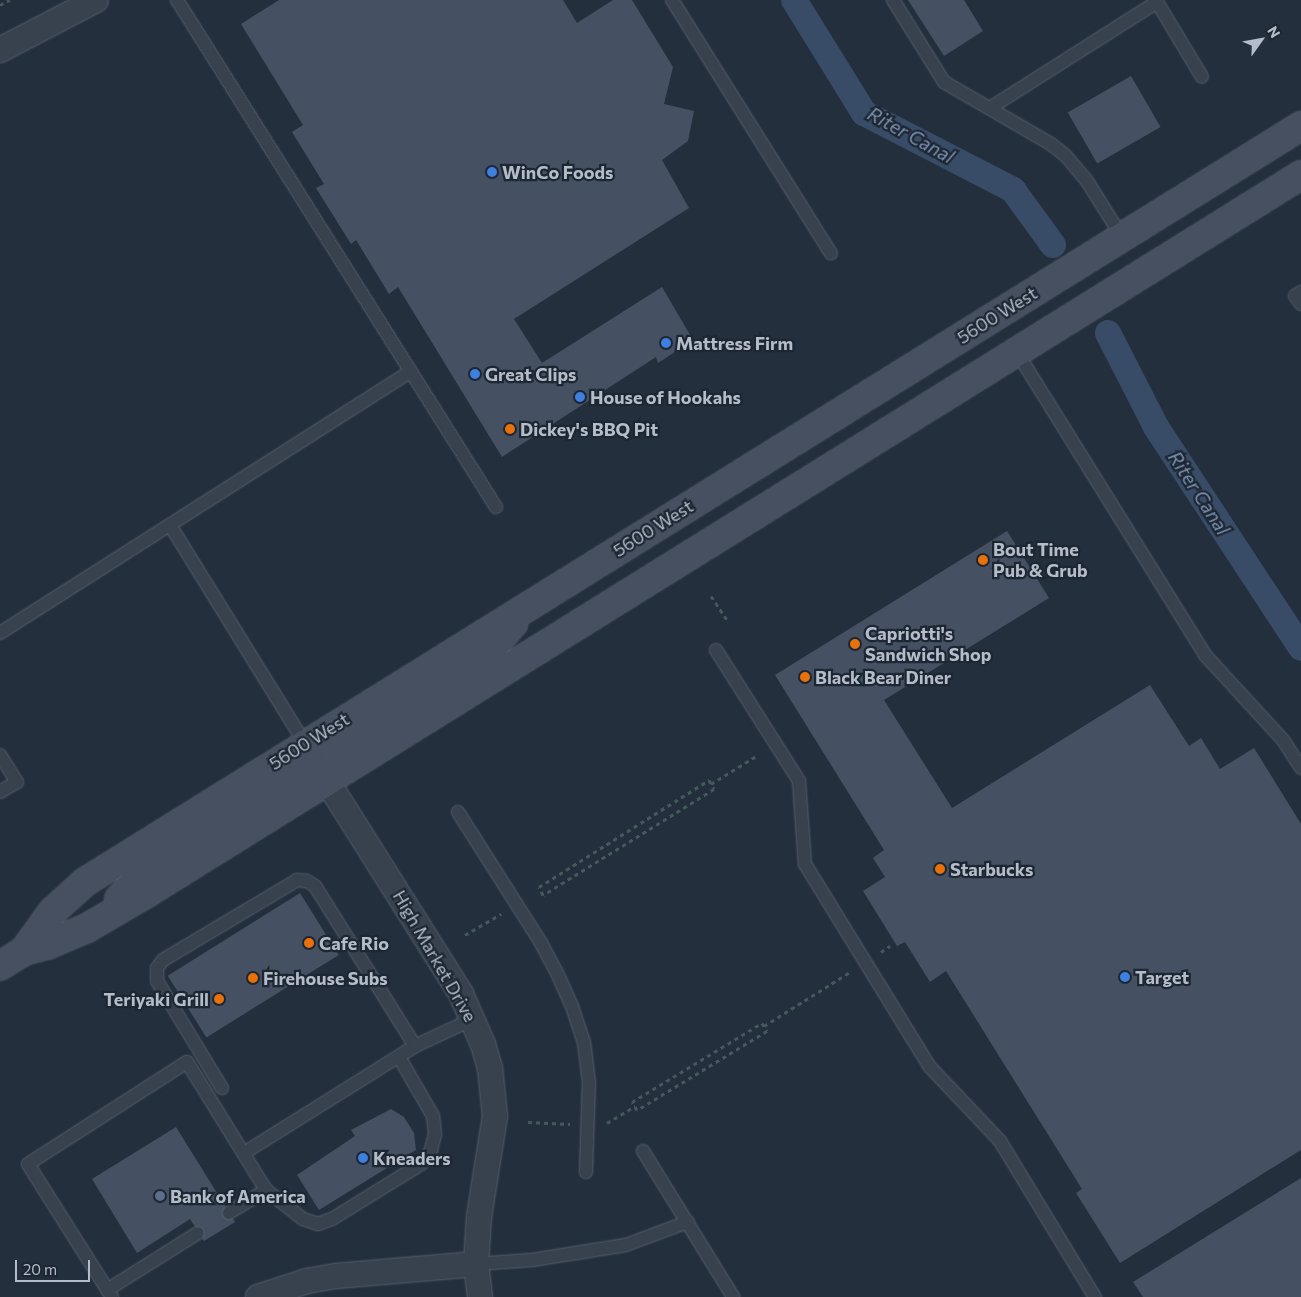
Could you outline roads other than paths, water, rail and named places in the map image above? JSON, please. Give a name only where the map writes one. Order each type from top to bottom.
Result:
[{"type":"main road","name":"5600 West","points":[[24,951],[53,911],[85,882],[1301,126]]},
{"type":"main road","name":"5600 West","points":[[0,966],[24,951],[70,937],[104,918],[1301,175]]},
{"type":"main road","points":[[327,781],[325,770],[329,761],[340,748],[482,659],[499,642],[521,610]]},
{"type":"main road","points":[[104,918],[129,887],[152,865],[301,770],[308,758],[305,744]]},
{"type":"street","points":[[0,50],[96,0]]},
{"type":"street","name":"High Market Drive","points":[[327,781],[451,977],[473,1019],[490,1068],[495,1116],[479,1217],[476,1264],[480,1297]]},
{"type":"street","points":[[258,1297],[300,1283],[336,1276],[476,1264]]},
{"type":"lane","points":[[177,0],[496,507]]},
{"type":"lane","points":[[672,0],[832,253]]},
{"type":"lane","points":[[893,0],[944,82],[1051,144],[1066,156],[1087,181],[1122,238]]},
{"type":"lane","points":[[990,108],[1157,2],[1202,77]]},
{"type":"lane","points":[[1301,292],[1296,296],[1301,304]]},
{"type":"lane","points":[[1016,351],[1206,656],[1283,740],[1301,768]]},
{"type":"lane","points":[[0,634],[411,371]]},
{"type":"lane","points":[[170,525],[305,744]]},
{"type":"lane","points":[[716,650],[799,781],[805,864],[930,1067],[1000,1141],[1095,1297]]},
{"type":"lane","points":[[0,755],[17,782],[0,792]]},
{"type":"lane","points":[[458,812],[541,943],[572,1006],[584,1042],[589,1081],[586,1172]]},
{"type":"lane","points":[[222,1088],[157,981],[157,968],[163,960],[296,880],[307,881],[315,886],[415,1046]]},
{"type":"lane","points":[[244,1154],[415,1046],[473,1019]]},
{"type":"lane","points":[[198,1233],[110,1293],[28,1164],[187,1062],[266,1190],[303,1220],[318,1224],[332,1219],[421,1164],[431,1150],[435,1134],[433,1116],[399,1057]]},
{"type":"lane","points":[[643,1151],[733,1297]]},
{"type":"lane","points":[[229,1213],[266,1190]]},
{"type":"lane","points":[[476,1264],[532,1260],[626,1246],[688,1222]]},
{"type":"waterway","name":"Riter Canal","points":[[794,0],[864,113],[1013,190],[1053,245]]},
{"type":"waterway","name":"Riter Canal","points":[[1108,333],[1156,427],[1301,648]]},
{"type":"place","name":"WinCo Foods","points":[[492,172]]},
{"type":"place","name":"Mattress Firm","points":[[666,343]]},
{"type":"place","name":"Great Clips","points":[[475,374]]},
{"type":"place","name":"House of Hookahs","points":[[580,397]]},
{"type":"place","name":"Dickey's BBQ Pit","points":[[510,429]]},
{"type":"place","name":"Bout Time Pub & Grub","points":[[983,560]]},
{"type":"place","name":"Capriotti's Sandwich Shop","points":[[855,644]]},
{"type":"place","name":"Black Bear Diner","points":[[805,677]]},
{"type":"place","name":"Starbucks","points":[[940,869]]},
{"type":"place","name":"Cafe Rio","points":[[309,943]]},
{"type":"place","name":"Target","points":[[1125,977]]},
{"type":"place","name":"Firehouse Subs","points":[[253,978]]},
{"type":"place","name":"Teriyaki Grill","points":[[219,999]]},
{"type":"place","name":"Kneaders","points":[[363,1158]]},
{"type":"place","name":"Bank of America","points":[[160,1196]]}]
